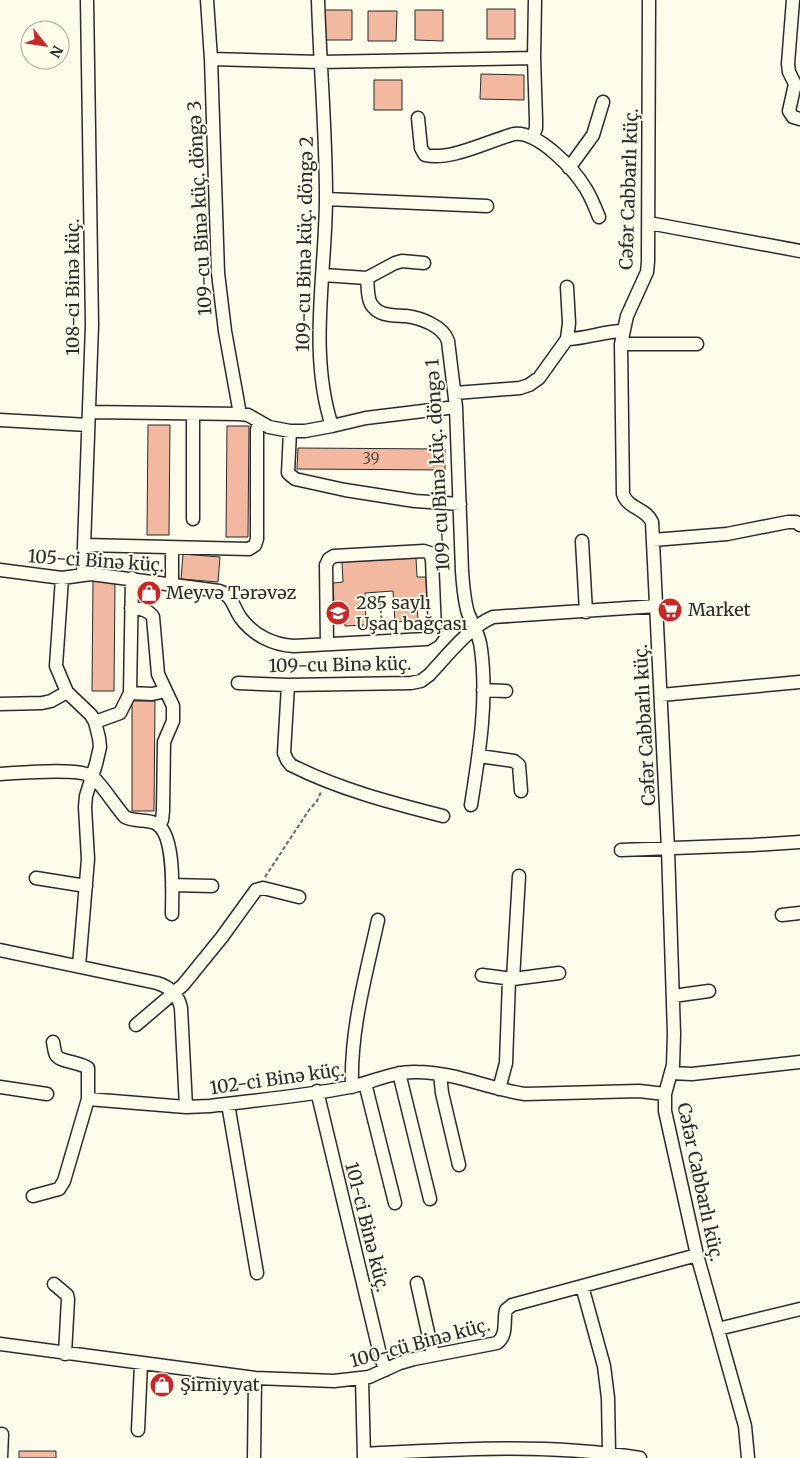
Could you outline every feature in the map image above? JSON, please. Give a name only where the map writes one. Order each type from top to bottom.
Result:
[{"type":"street","name":"108-ci Binə küç.","points":[[83,574],[92,325],[88,0]]},
{"type":"street","name":"109-cu Binə küç. döngə 3","points":[[206,0],[211,59],[218,273],[221,307],[240,414]]},
{"type":"street","name":"109-cu Binə küç. döngə 2","points":[[318,0],[326,199],[320,346],[326,408],[332,426]]},
{"type":"street","points":[[533,137],[536,128],[535,0]]},
{"type":"street","name":"Cəfər Cabbarlı küç.","points":[[649,0],[649,223],[647,272],[626,316],[622,331],[623,494],[625,501],[647,514],[652,522],[668,849],[673,996],[674,1054],[665,1094],[665,1111],[697,1255],[745,1426],[748,1458]]},
{"type":"street","points":[[793,0],[788,64],[789,72],[795,84],[789,111],[793,117],[800,119]]},
{"type":"street","points":[[211,59],[320,62],[534,58]]},
{"type":"street","points":[[569,168],[593,135],[603,102]]},
{"type":"street","points":[[418,118],[421,148],[425,155],[435,157],[456,154],[514,134],[521,133],[533,137],[569,168],[586,190],[599,217]]},
{"type":"street","points":[[326,199],[487,206]]},
{"type":"street","points":[[649,223],[800,251]]},
{"type":"street","points":[[323,275],[367,278],[402,261],[424,263]]},
{"type":"street","name":"109-cu Binə küç. döngə 1","points":[[367,278],[368,296],[371,304],[381,313],[420,319],[438,328],[446,335],[455,393],[462,571],[465,598],[482,651],[483,690],[479,756],[471,805]]},
{"type":"street","points":[[455,393],[520,388],[529,385],[545,372],[567,339],[569,323],[567,287]]},
{"type":"street","points":[[567,339],[622,331]]},
{"type":"street","points":[[621,344],[697,344]]},
{"type":"street","points":[[89,412],[240,414],[248,415],[269,427],[290,431],[304,431],[366,418],[456,407]]},
{"type":"street","points":[[193,414],[193,519]]},
{"type":"street","points":[[0,420],[88,425]]},
{"type":"street","points":[[85,545],[249,549],[255,545],[257,539],[257,430],[259,422]]},
{"type":"street","points":[[290,431],[288,473],[295,479],[345,490],[415,501],[460,504]]},
{"type":"street","points":[[653,540],[727,534],[788,522],[796,522],[800,525]]},
{"type":"street","points":[[582,541],[586,612]]},
{"type":"street","points":[[172,548],[172,584]]},
{"type":"street","points":[[415,551],[424,551],[430,554],[432,560],[435,630],[431,636],[426,639],[327,644],[326,565],[329,559],[334,556],[415,551]]},
{"type":"street","name":"105-ci Binə küç.","points":[[0,570],[62,578],[83,574],[132,578],[219,591],[226,593],[239,616],[250,628],[273,643],[294,646],[327,644]]},
{"type":"street","points":[[62,578],[56,666],[67,692],[91,715],[100,747],[93,777],[86,796],[88,859],[78,966]]},
{"type":"street","points":[[94,722],[120,712],[130,694],[132,578]]},
{"type":"street","name":"109-cu Binə küç.","points":[[238,683],[288,685],[411,683],[421,681],[429,675],[475,628],[493,617],[657,606]]},
{"type":"street","points":[[131,608],[145,610],[153,617],[158,674],[172,699],[174,713],[173,721],[164,742],[163,811],[159,826]]},
{"type":"street","points":[[661,694],[800,682]]},
{"type":"street","points":[[288,685],[284,753],[292,765],[327,780],[402,805],[443,816]]},
{"type":"street","points":[[483,690],[506,690]]},
{"type":"street","points":[[130,694],[152,694],[166,691]]},
{"type":"street","points":[[0,704],[42,703],[67,692]]},
{"type":"street","points":[[479,756],[514,761],[519,765],[521,791]]},
{"type":"street","points":[[0,774],[72,771],[84,774],[93,777],[124,817],[129,820],[154,822],[159,826],[165,832],[168,841],[172,885],[172,914]]},
{"type":"street","points":[[621,850],[800,842]]},
{"type":"street","points":[[499,1089],[506,1063],[509,980],[513,978],[519,876]]},
{"type":"street","points":[[36,878],[86,886]]},
{"type":"street","points":[[172,885],[212,886]]},
{"type":"street","points":[[136,1025],[184,985],[256,890],[262,888],[299,897]]},
{"type":"street","points":[[782,915],[800,913]]},
{"type":"street","points":[[352,1086],[351,1062],[353,1040],[378,920]]},
{"type":"street","points":[[0,950],[157,983],[166,986],[175,993]]},
{"type":"street","points":[[482,975],[513,978],[559,973]]},
{"type":"street","points":[[673,996],[709,992]]},
{"type":"street","name":"102-ci Binə küç.","points":[[175,993],[179,999],[180,1008],[186,1107],[228,1104],[352,1086],[399,1073],[419,1072],[440,1074],[512,1092],[532,1094],[639,1091],[665,1094]]},
{"type":"street","points":[[33,1196],[59,1189],[64,1181],[88,1099],[88,1068],[59,1059],[56,1056],[53,1042]]},
{"type":"street","points":[[671,1073],[692,1074],[800,1062]]},
{"type":"street","points":[[399,1073],[430,1199]]},
{"type":"street","points":[[440,1074],[442,1093],[459,1165]]},
{"type":"street","points":[[364,1082],[395,1203]]},
{"type":"street","points":[[0,1087],[47,1094]]},
{"type":"street","name":"101-ci Binə küç.","points":[[317,1091],[385,1370]]},
{"type":"street","points":[[88,1099],[186,1107]]},
{"type":"street","points":[[228,1104],[257,1273]]},
{"type":"street","name":"100-cü Binə küç.","points":[[0,1344],[255,1378],[334,1382],[362,1379],[400,1363],[497,1343],[502,1340],[505,1334],[504,1318],[506,1310],[512,1305],[697,1255]]},
{"type":"street","points":[[416,1283],[433,1355]]},
{"type":"street","points":[[54,1284],[67,1295],[68,1299],[65,1354]]},
{"type":"street","points":[[582,1286],[604,1366],[608,1398],[603,1454]]},
{"type":"street","points":[[718,1329],[800,1309]]},
{"type":"street","points":[[138,1430],[141,1364]]},
{"type":"street","points":[[254,1458],[255,1378]]},
{"type":"street","points":[[362,1379],[364,1456],[505,1453],[544,1448],[640,1458]]},
{"type":"street","points":[[1,1458],[2,1434]]},
{"type":"path","points":[[380,596],[382,641]]},
{"type":"path","points":[[262,888],[265,875],[317,801],[327,780]]},
{"type":"building","points":[[487,9],[515,9],[515,39],[487,39]]},
{"type":"building","points":[[324,10],[352,10],[352,40],[324,40]]},
{"type":"building","points":[[415,10],[443,10],[443,41],[415,40]]},
{"type":"building","points":[[368,11],[397,11],[396,41],[368,41]]},
{"type":"building","points":[[481,74],[524,75],[524,100],[480,99]]},
{"type":"building","points":[[374,80],[402,80],[402,110],[374,110]]},
{"type":"building","points":[[148,425],[170,425],[169,535],[147,535]]},
{"type":"building","points":[[227,426],[249,426],[248,537],[226,537]]},
{"type":"building","points":[[298,448],[445,449],[445,470],[297,469]]},
{"type":"building","points":[[183,554],[220,557],[218,582],[181,579]]},
{"type":"building","points":[[416,558],[417,577],[426,577],[427,601],[417,601],[418,621],[395,622],[393,591],[365,593],[366,625],[345,626],[344,604],[334,604],[333,583],[343,582],[342,562]]},
{"type":"building","points":[[93,581],[115,581],[114,691],[92,691]]},
{"type":"building","points":[[132,701],[155,701],[154,811],[132,811]]},
{"type":"building","points":[[19,1451],[56,1451],[56,1458],[19,1458]]},
{"type":"place","name":"Meyvə Tərəvəz","points":[[149,593]]},
{"type":"place","name":"Market","points":[[670,610]]},
{"type":"place","name":"285 saylı Uşaq bağçası","points":[[338,613]]},
{"type":"place","name":"Şirniyyat","points":[[162,1385]]}]
